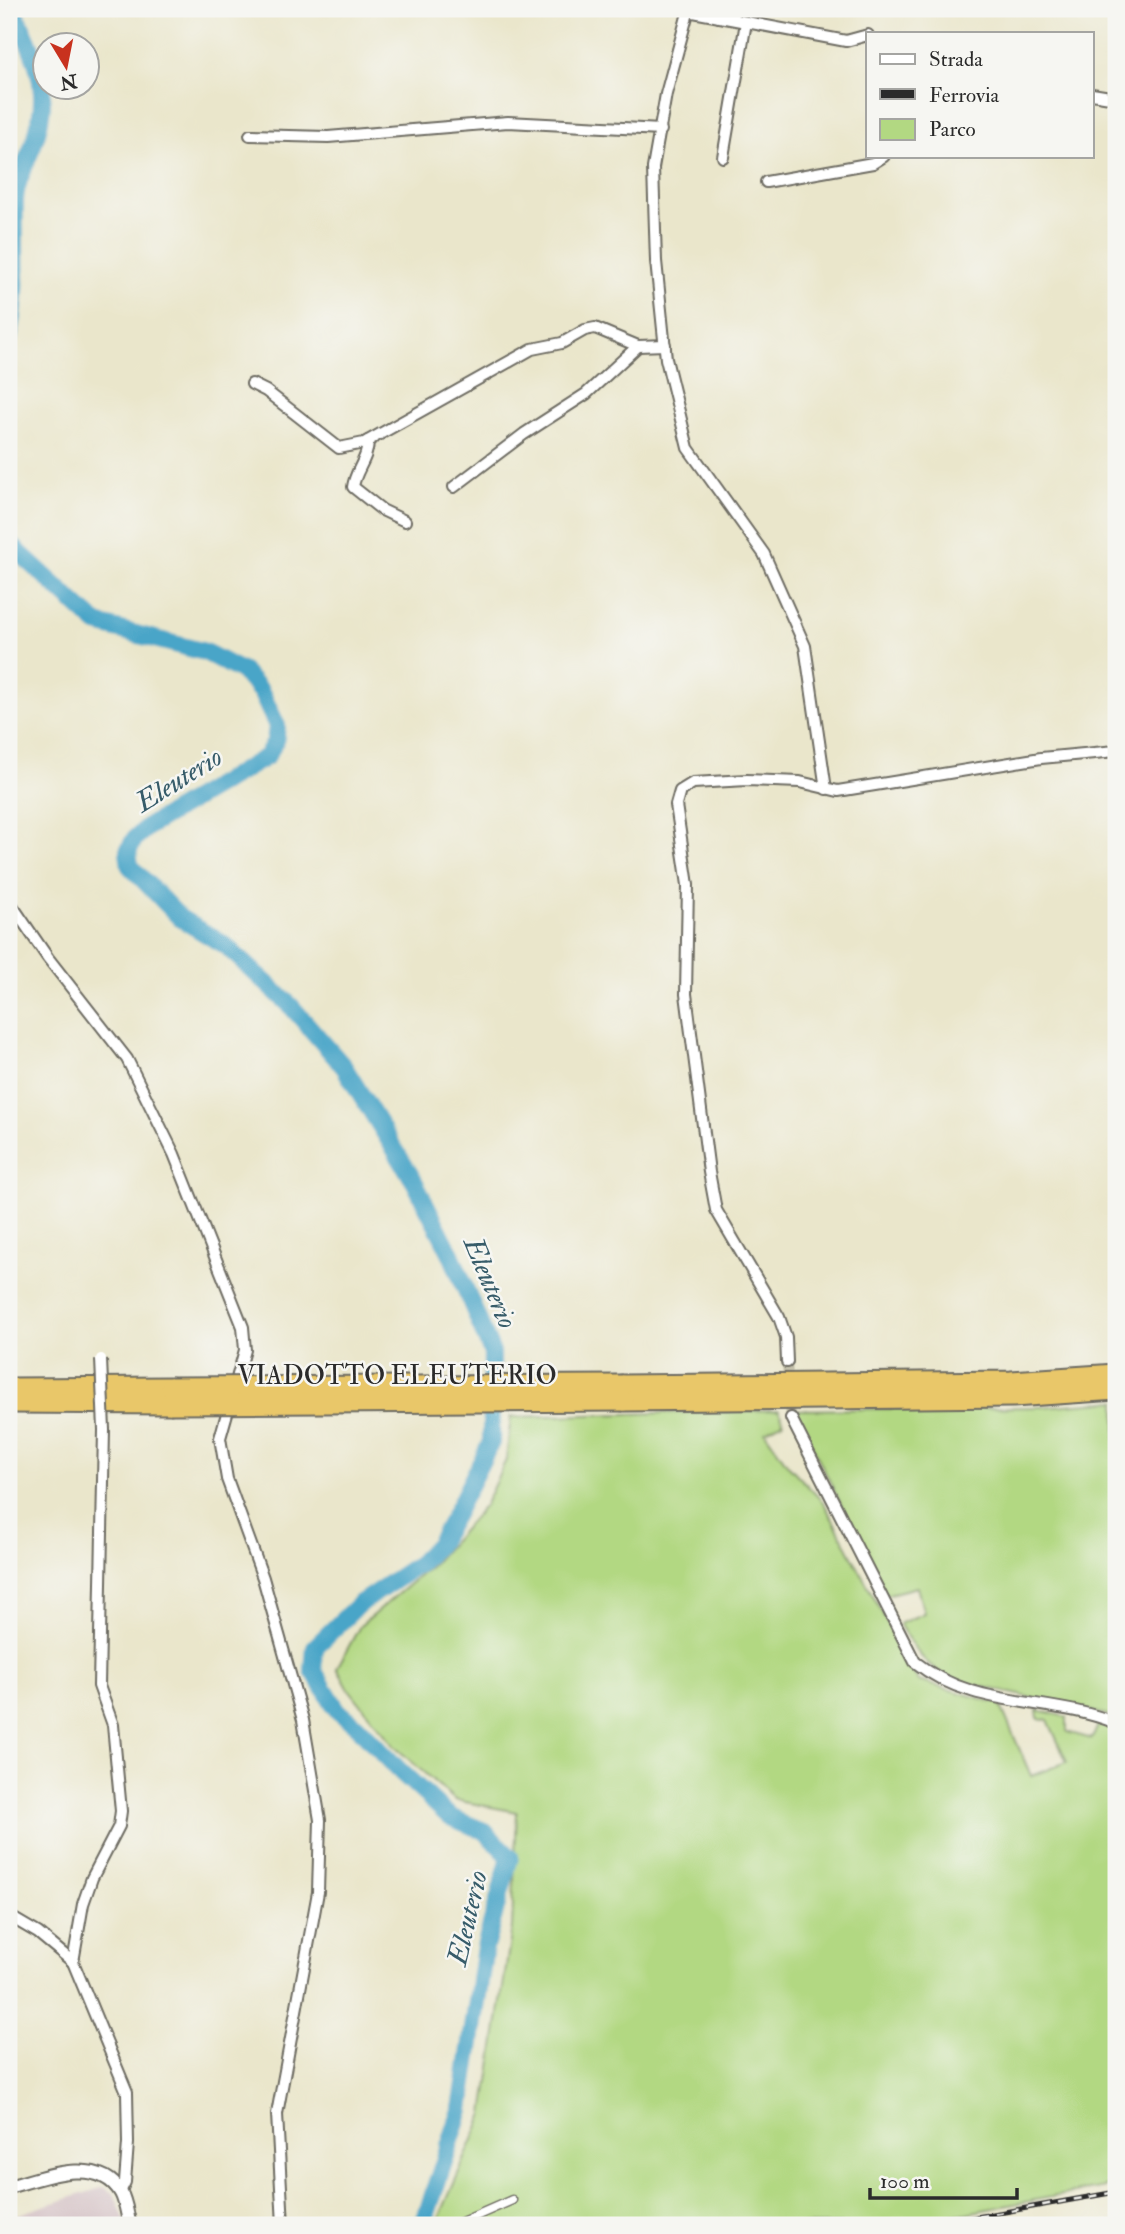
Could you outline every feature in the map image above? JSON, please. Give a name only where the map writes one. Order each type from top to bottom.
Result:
[{"type":"highway","points":[[623,1393],[1011,1381],[1116,1374]]},
{"type":"highway","points":[[9,1388],[171,1395]]},
{"type":"highway","points":[[623,1393],[1013,1397],[1116,1390]]},
{"type":"highway","name":"VIADOTTO ELEUTERIO","points":[[171,1395],[623,1393]]},
{"type":"highway","points":[[9,1403],[171,1395]]},
{"type":"street","points":[[719,17],[739,9]]},
{"type":"street","points":[[826,789],[805,646],[764,554],[688,448],[673,393],[665,345],[653,201],[653,168],[666,94],[688,10],[846,41],[866,36]]},
{"type":"street","points":[[723,157],[746,22]]},
{"type":"street","points":[[1094,94],[1116,98]]},
{"type":"street","points":[[250,135],[328,137],[508,122],[661,130]]},
{"type":"street","points":[[766,182],[873,163],[881,158]]},
{"type":"street","points":[[252,384],[266,391],[339,448],[368,441],[532,349],[562,343],[585,330],[595,328],[638,346],[665,345]]},
{"type":"street","points":[[454,487],[524,435],[586,394],[638,346]]},
{"type":"street","points":[[368,441],[368,453],[354,478],[353,487],[382,510],[405,521]]},
{"type":"street","points":[[787,1362],[786,1337],[779,1317],[716,1210],[686,994],[688,885],[676,805],[680,791],[692,783],[766,781],[800,782],[838,791],[1041,758],[1116,751]]},
{"type":"street","points":[[9,901],[48,958],[127,1059],[174,1154],[243,1327],[245,1350],[220,1438],[227,1479],[263,1578],[303,1720],[320,1820],[318,1892],[277,2114],[283,2225]]},
{"type":"street","points":[[101,1359],[104,1430],[99,1686],[113,1725],[121,1811],[119,1826],[86,1895],[76,1929],[73,1962],[127,2092],[128,2143],[125,2182],[120,2192]]},
{"type":"street","points":[[791,1418],[915,1662],[938,1680],[1004,1700],[1052,1707],[1116,1723]]},
{"type":"street","points":[[9,1916],[38,1933],[73,1962]]},
{"type":"street","points":[[9,2187],[71,2169],[87,2172],[107,2181],[120,2192],[130,2225]]},
{"type":"street","points":[[455,2225],[512,2200]]},
{"type":"shaded area","points":[[104,2187],[114,2194],[127,2225],[9,2225],[9,2217]]},
{"type":"green space","points":[[1116,1401],[1116,1717],[953,1680],[944,1675],[922,1657],[899,1624],[924,1613],[917,1587],[885,1595],[795,1410],[1040,1407]]},
{"type":"green space","points":[[779,1410],[783,1422],[765,1432],[788,1465],[824,1503],[918,1681],[1000,1704],[1031,1776],[1067,1762],[1048,1720],[1038,1718],[1037,1710],[1067,1717],[1067,1732],[1092,1739],[1099,1723],[1116,1728],[1116,2185],[903,2225],[436,2225],[484,2114],[512,1927],[517,1812],[455,1800],[395,1747],[348,1688],[337,1668],[360,1626],[432,1565],[484,1506],[506,1460],[511,1417]]},
{"type":"waterway","name":"Eleuterio","points":[[9,338],[15,287],[16,194],[39,125],[42,107],[40,74],[13,9]]},
{"type":"waterway","name":"Eleuterio","points":[[9,543],[97,624],[205,652],[243,672],[261,692],[277,726],[275,742],[266,757],[149,826],[135,838],[128,851],[130,866],[180,918],[226,946],[290,1005],[344,1067],[414,1181],[451,1254],[492,1353],[491,1442],[455,1514],[438,1544],[420,1563],[359,1604],[315,1647],[313,1670],[338,1711],[357,1726],[401,1772],[450,1817],[484,1831],[510,1857],[485,1947],[461,2110],[423,2225]]},
{"type":"tunnel","points":[[787,1362],[791,1418]]},
{"type":"railway","points":[[932,2225],[1116,2192]]}]
